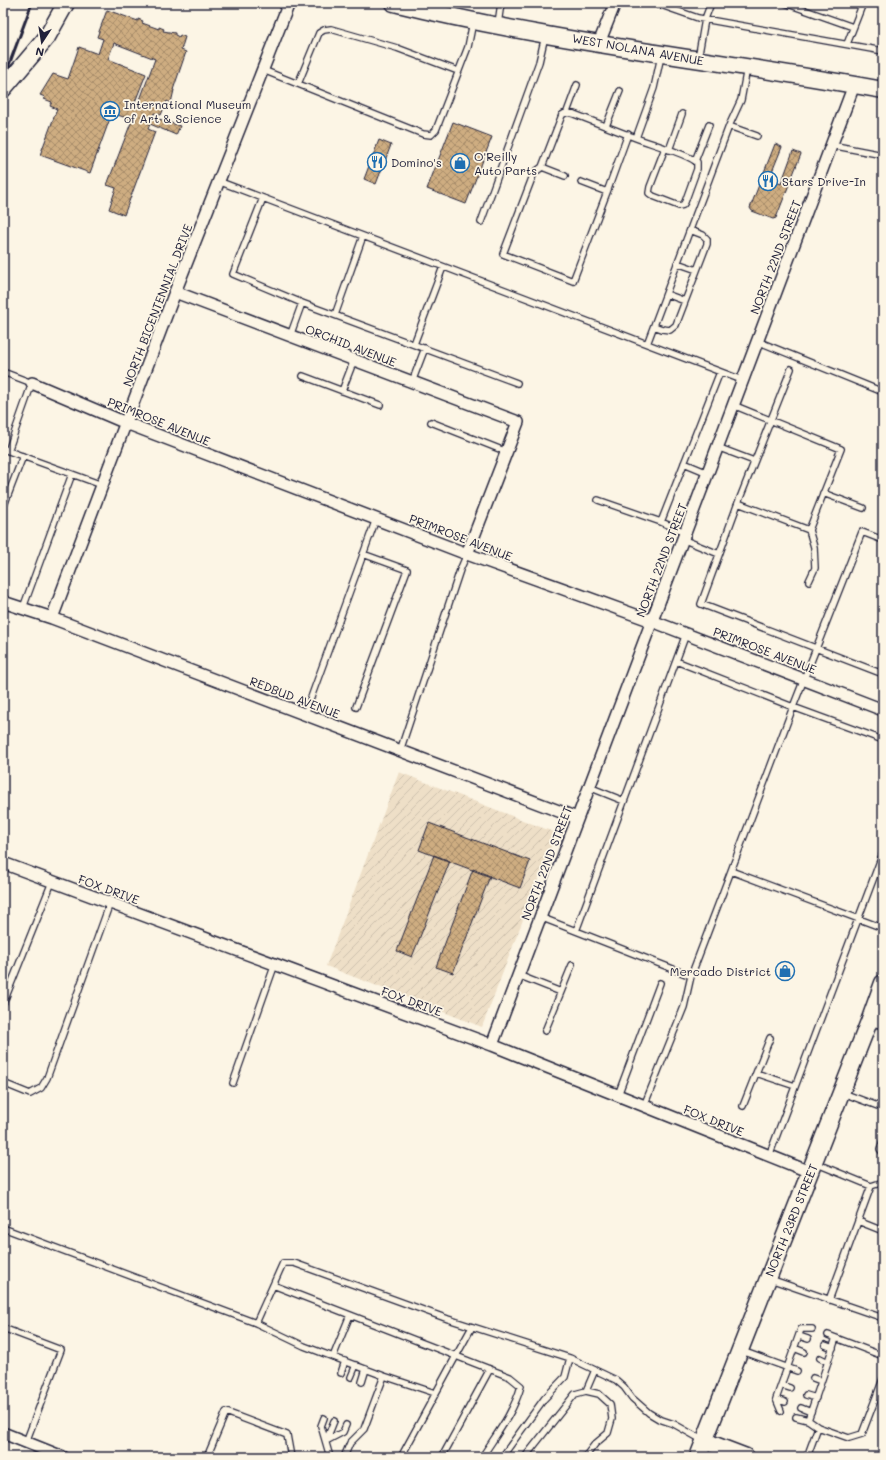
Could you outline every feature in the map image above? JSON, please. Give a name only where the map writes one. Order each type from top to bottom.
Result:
[{"type":"main road","points":[[3,89],[47,38],[66,3]]},
{"type":"main road","name":"WEST NOLANA AVENUE","points":[[396,3],[441,14],[599,43],[854,84],[882,85]]},
{"type":"main road","name":"NORTH 23RD STREET","points":[[698,1457],[841,1093],[877,1021],[883,983]]},
{"type":"main road","points":[[704,1441],[746,1457]]},
{"type":"street","name":"NORTH BICENTENNIAL DRIVE","points":[[52,618],[175,292],[289,3]]},
{"type":"street","points":[[599,43],[615,3]]},
{"type":"street","name":"NORTH 22ND STREET","points":[[492,1045],[854,84]]},
{"type":"street","name":"ORCHID AVENUE","points":[[175,292],[518,422],[507,452]]},
{"type":"street","name":"PRIMROSE AVENUE","points":[[32,382],[126,423],[467,554],[652,621],[883,710]]},
{"type":"street","points":[[467,554],[507,452]]},
{"type":"street","name":"REDBUD AVENUE","points":[[3,602],[52,618],[577,818]]},
{"type":"street","name":"FOX DRIVE","points":[[3,863],[492,1045],[769,1156],[811,1167]]},
{"type":"street","points":[[3,1433],[63,1457]]},
{"type":"lane","points":[[498,25],[501,3]]},
{"type":"lane","points":[[655,3],[671,6],[705,20],[883,51]]},
{"type":"lane","points":[[698,59],[705,20],[711,3]]},
{"type":"lane","points":[[785,3],[853,27]]},
{"type":"lane","points":[[847,44],[863,3]]},
{"type":"lane","points":[[262,70],[423,134],[431,135],[436,130],[468,47],[473,20]]},
{"type":"lane","points":[[298,84],[319,33],[324,30],[331,30],[397,48],[458,72]]},
{"type":"lane","points":[[482,222],[539,62],[545,33]]},
{"type":"lane","points":[[636,138],[654,88],[662,53]]},
{"type":"lane","points":[[647,344],[729,126],[741,100],[747,67]]},
{"type":"lane","points":[[577,85],[567,112],[562,115],[542,167],[534,173],[503,254],[574,281],[628,134]]},
{"type":"lane","points":[[606,126],[620,91]]},
{"type":"lane","points":[[567,112],[692,158],[696,161]]},
{"type":"lane","points":[[682,114],[650,187],[649,193],[653,196],[679,206],[683,205],[697,169],[696,161],[709,125]]},
{"type":"lane","points":[[729,126],[757,136]]},
{"type":"lane","points":[[831,145],[883,155]]},
{"type":"lane","points":[[542,167],[565,176]]},
{"type":"lane","points":[[218,181],[742,380]]},
{"type":"lane","points":[[580,182],[606,192]]},
{"type":"lane","points":[[263,198],[233,274],[302,303],[517,383]]},
{"type":"lane","points":[[654,326],[670,330],[676,325],[707,244],[707,239],[703,235],[690,230]]},
{"type":"lane","points":[[335,315],[363,236]]},
{"type":"lane","points":[[677,263],[697,270]]},
{"type":"lane","points":[[414,344],[443,267]]},
{"type":"lane","points":[[666,294],[685,301]]},
{"type":"lane","points":[[290,336],[302,303]]},
{"type":"lane","points":[[757,341],[883,392]]},
{"type":"lane","points":[[412,382],[425,348]]},
{"type":"lane","points":[[342,391],[354,360]]},
{"type":"lane","points":[[790,369],[738,502],[701,604],[883,674]]},
{"type":"lane","points":[[3,372],[32,382],[5,450],[102,485]]},
{"type":"lane","points":[[661,522],[720,372]]},
{"type":"lane","points":[[303,376],[380,405]]},
{"type":"lane","points":[[733,406],[840,449],[809,530],[814,547],[815,568],[809,581]]},
{"type":"lane","points":[[431,422],[507,452]]},
{"type":"lane","points":[[717,447],[754,461]]},
{"type":"lane","points":[[3,508],[23,456]]},
{"type":"lane","points":[[684,463],[708,473]]},
{"type":"lane","points":[[23,608],[72,474]]},
{"type":"lane","points":[[824,493],[863,508]]},
{"type":"lane","points":[[598,500],[661,522],[719,554]]},
{"type":"lane","points":[[738,502],[809,530]]},
{"type":"lane","points":[[305,714],[376,519]]},
{"type":"lane","points":[[644,1106],[684,1007],[691,976],[803,679],[862,532],[883,540]]},
{"type":"lane","points":[[356,707],[407,570],[363,554]]},
{"type":"lane","points":[[400,751],[460,570],[467,554]]},
{"type":"lane","points":[[576,931],[686,634]]},
{"type":"lane","points":[[676,661],[793,707],[883,740]]},
{"type":"lane","points":[[589,787],[624,801]]},
{"type":"lane","points":[[769,1156],[883,853]]},
{"type":"lane","points":[[731,871],[883,928]]},
{"type":"lane","points":[[3,1004],[52,882]]},
{"type":"lane","points":[[3,1083],[30,1094],[41,1088],[48,1078],[110,903]]},
{"type":"lane","points":[[540,917],[691,976]]},
{"type":"lane","points":[[233,1083],[275,964]]},
{"type":"lane","points":[[545,1031],[572,965]]},
{"type":"lane","points":[[518,975],[561,992]]},
{"type":"lane","points":[[618,1095],[660,982]]},
{"type":"lane","points":[[743,1106],[770,1038]]},
{"type":"lane","points":[[756,1073],[795,1086]]},
{"type":"lane","points":[[841,1093],[883,1108]]},
{"type":"lane","points":[[883,1141],[880,1148],[883,1153]]},
{"type":"lane","points":[[811,1167],[871,1186],[883,1182]]},
{"type":"lane","points":[[829,1300],[871,1186]]},
{"type":"lane","points":[[858,1221],[883,1231]]},
{"type":"lane","points":[[3,1228],[256,1323],[304,1346],[384,1376],[436,1393]]},
{"type":"lane","points":[[256,1323],[283,1263],[294,1263],[472,1327],[570,1358],[616,1380],[624,1387],[632,1398],[649,1413],[674,1424],[704,1441]]},
{"type":"lane","points":[[768,1278],[883,1318]]},
{"type":"lane","points":[[273,1285],[510,1377],[521,1386],[518,1396],[507,1418],[482,1457]]},
{"type":"lane","points":[[333,1357],[350,1315]]},
{"type":"lane","points":[[401,1457],[472,1327]]},
{"type":"lane","points":[[3,1328],[61,1350],[26,1442]]},
{"type":"lane","points":[[781,1411],[776,1399],[794,1348],[802,1328],[812,1329]]},
{"type":"lane","points":[[828,1335],[883,1356]]},
{"type":"lane","points":[[799,1336],[808,1339]]},
{"type":"lane","points":[[808,1420],[836,1338]]},
{"type":"lane","points":[[825,1345],[833,1348]]},
{"type":"lane","points":[[794,1348],[804,1352]]},
{"type":"lane","points":[[739,1350],[797,1371]]},
{"type":"lane","points":[[502,1457],[544,1399],[565,1377],[570,1358]]},
{"type":"lane","points":[[820,1358],[828,1362]]},
{"type":"lane","points":[[341,1373],[345,1361]]},
{"type":"lane","points":[[351,1377],[356,1365]]},
{"type":"lane","points":[[362,1382],[366,1369]]},
{"type":"lane","points":[[442,1457],[490,1369]]},
{"type":"lane","points":[[586,1391],[595,1370]]},
{"type":"lane","points":[[344,1457],[350,1443],[364,1429],[384,1376]]},
{"type":"lane","points":[[813,1378],[822,1381]]},
{"type":"lane","points":[[796,1417],[808,1420],[818,1427],[849,1438],[862,1434],[883,1379]]},
{"type":"lane","points":[[781,1385],[790,1388]]},
{"type":"lane","points":[[525,1457],[575,1394],[586,1391],[599,1394],[610,1404],[612,1419],[608,1433],[595,1444],[585,1457]]},
{"type":"lane","points":[[806,1395],[816,1398]]},
{"type":"lane","points":[[776,1399],[785,1402]]},
{"type":"lane","points":[[801,1408],[811,1412]]},
{"type":"lane","points":[[207,1457],[226,1412],[287,1436],[291,1457]]},
{"type":"lane","points":[[324,1418],[321,1426],[330,1457]]},
{"type":"lane","points":[[326,1441],[334,1421]]},
{"type":"lane","points":[[326,1441],[343,1432],[346,1425]]},
{"type":"lane","points":[[807,1457],[818,1427]]},
{"type":"shaded area","points":[[399,772],[556,833],[482,1027],[326,966]]},
{"type":"building","name":"International Museum of Art & Science","points":[[107,10],[138,21],[138,19],[143,21],[142,23],[159,29],[159,27],[164,29],[163,31],[175,33],[175,35],[179,37],[180,35],[185,37],[181,50],[186,52],[173,90],[171,103],[167,101],[161,115],[154,113],[153,117],[180,126],[176,135],[150,124],[148,129],[155,132],[124,215],[109,209],[116,188],[107,185],[132,120],[112,113],[90,173],[40,155],[57,109],[50,106],[52,102],[44,99],[45,97],[40,95],[53,74],[68,79],[79,47],[98,54],[103,39],[97,37]],"holes":[[[114,43],[155,59],[137,108],[133,107],[146,74],[108,59]]]},
{"type":"building","name":"O'Reilly Auto Parts","points":[[453,122],[492,137],[466,204],[427,189]]},
{"type":"building","name":"Domino's","points":[[379,140],[391,145],[376,184],[364,179]]},
{"type":"building","name":"Stars Drive-In","points":[[775,144],[782,147],[769,179],[781,184],[793,151],[801,154],[776,218],[773,219],[752,211],[750,208]]},
{"type":"building","points":[[429,823],[530,861],[520,888],[419,850]]},
{"type":"building","points":[[434,855],[450,861],[412,957],[397,951]]},
{"type":"building","points":[[473,869],[490,876],[453,973],[436,967]]},
{"type":"railway","points":[[3,81],[32,3]]},
{"type":"place","name":"International Museum of Art & Science","points":[[110,111]]},
{"type":"place","name":"Domino's","points":[[377,162]]},
{"type":"place","name":"O'Reilly Auto Parts","points":[[460,163]]},
{"type":"place","name":"Stars Drive-In","points":[[768,181]]},
{"type":"place","name":"Mercado District","points":[[785,971]]}]
